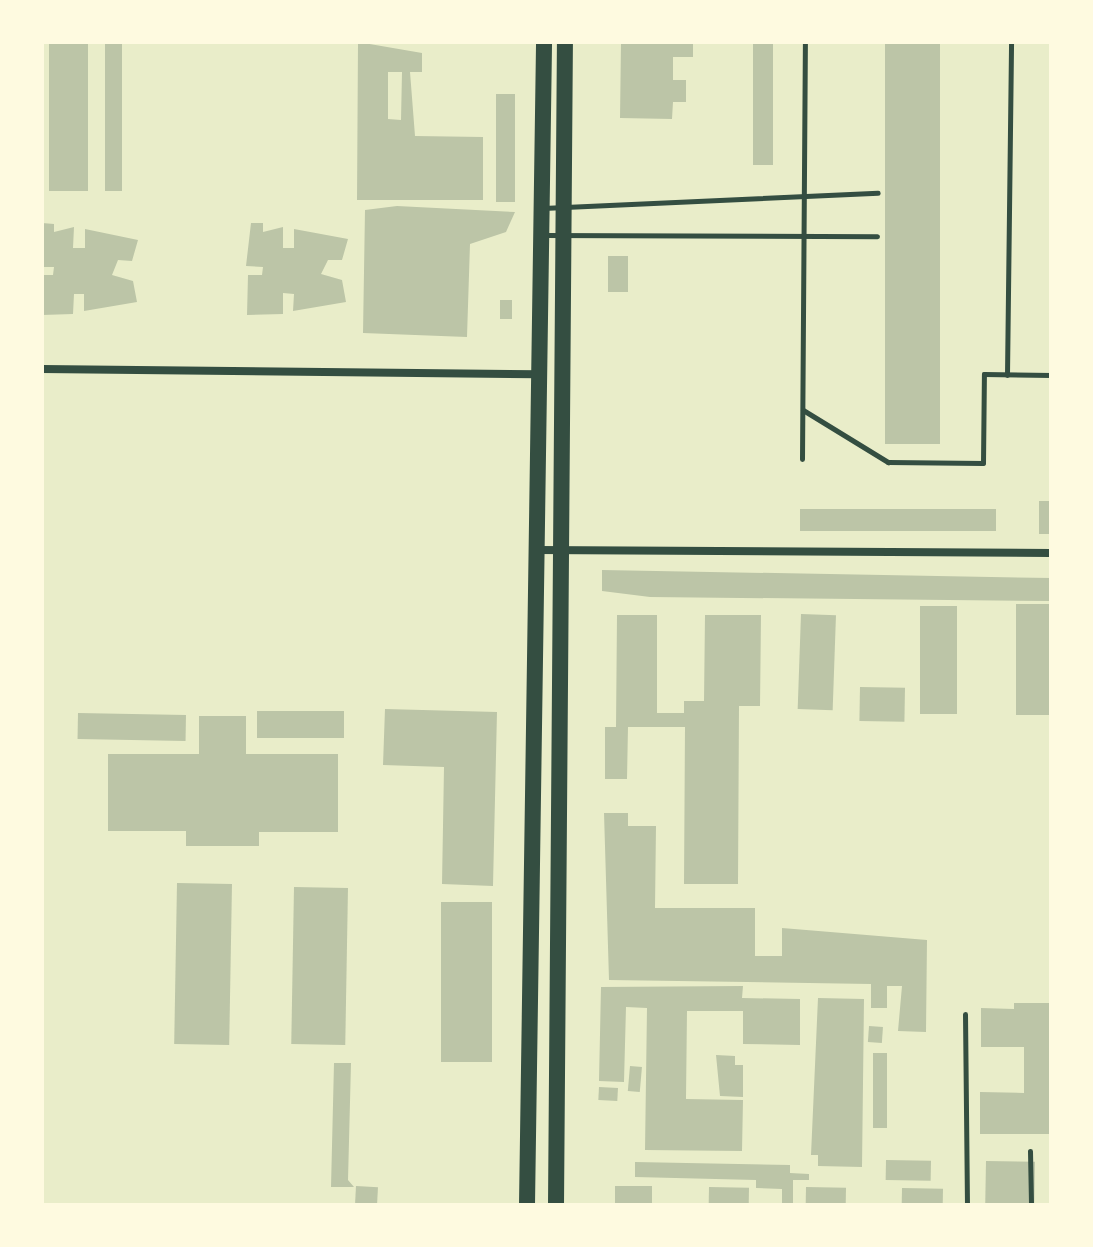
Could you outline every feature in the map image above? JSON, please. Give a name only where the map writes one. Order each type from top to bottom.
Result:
[{"type":"main road","points":[[527,1205],[544,42]]},
{"type":"main road","points":[[556,1205],[565,42]]},
{"type":"street","points":[[42,369],[539,374]]},
{"type":"street","points":[[537,550],[1051,553]]},
{"type":"lane","points":[[802,459],[805,42]]},
{"type":"lane","points":[[1007,375],[1011,42]]},
{"type":"lane","points":[[542,208],[804,193],[878,193]]},
{"type":"lane","points":[[542,235],[877,236]]},
{"type":"lane","points":[[802,410],[888,462],[983,463],[984,374],[1051,375]]},
{"type":"lane","points":[[965,1014],[967,1205]]},
{"type":"lane","points":[[1030,1151],[1031,1205]]},
{"type":"building","points":[[49,42],[88,42],[88,191],[49,191]]},
{"type":"building","points":[[105,42],[122,42],[122,191],[105,191]]},
{"type":"building","points":[[358,42],[422,53],[422,72],[410,72],[415,136],[483,137],[483,200],[357,200]],"holes":[[[388,72],[402,72],[401,120],[388,119]]]},
{"type":"building","points":[[621,42],[693,42],[693,57],[673,57],[673,80],[686,80],[686,102],[673,102],[672,119],[620,118]]},
{"type":"building","points":[[753,42],[773,42],[773,165],[753,165]]},
{"type":"building","points":[[885,42],[940,42],[940,444],[885,444]]},
{"type":"building","points":[[496,94],[515,94],[515,202],[496,202]]},
{"type":"building","points":[[397,206],[515,212],[506,232],[470,244],[467,337],[363,333],[365,210]]},
{"type":"building","points":[[42,223],[54,224],[54,232],[74,227],[73,248],[85,248],[85,229],[138,240],[132,261],[118,260],[112,275],[133,281],[137,302],[84,311],[84,294],[74,294],[73,314],[42,315],[42,275],[53,275],[54,267],[42,267]]},
{"type":"building","points":[[251,223],[263,223],[263,232],[283,227],[283,248],[294,248],[294,229],[348,239],[342,260],[328,260],[321,274],[342,280],[346,302],[293,311],[294,294],[283,293],[283,314],[247,315],[248,275],[262,275],[263,267],[246,266]]},
{"type":"building","points":[[608,256],[628,256],[628,292],[608,292]]},
{"type":"building","points":[[500,300],[512,300],[512,319],[500,319]]},
{"type":"building","points":[[1039,501],[1051,501],[1051,534],[1039,534]]},
{"type":"building","points":[[800,509],[996,509],[996,531],[800,531]]},
{"type":"building","points":[[602,570],[1051,578],[1051,601],[650,597],[602,591]]},
{"type":"building","points":[[1016,604],[1051,604],[1051,715],[1016,715]]},
{"type":"building","points":[[920,606],[957,606],[957,714],[920,714]]},
{"type":"building","points":[[801,614],[836,615],[833,710],[798,709]]},
{"type":"building","points":[[617,615],[657,615],[657,713],[684,713],[684,701],[704,701],[705,615],[761,615],[760,706],[739,706],[738,884],[684,884],[685,727],[628,727],[627,779],[605,779],[605,727],[616,727]]},
{"type":"building","points":[[860,687],[905,688],[904,722],[859,721]]},
{"type":"building","points":[[385,709],[497,712],[493,886],[442,884],[444,767],[383,765]]},
{"type":"building","points":[[257,711],[344,711],[344,738],[257,738]]},
{"type":"building","points":[[78,713],[186,715],[186,741],[78,739]]},
{"type":"building","points":[[199,716],[246,716],[246,754],[338,754],[338,832],[259,832],[259,846],[186,846],[186,831],[108,831],[108,754],[199,754]]},
{"type":"building","points":[[604,813],[628,813],[628,826],[656,826],[655,908],[755,908],[755,956],[782,956],[782,928],[927,940],[926,1032],[898,1031],[902,986],[887,986],[887,1008],[871,1008],[871,984],[609,980]]},
{"type":"building","points":[[177,883],[232,884],[229,1045],[174,1044]]},
{"type":"building","points":[[294,887],[348,888],[345,1045],[291,1044]]},
{"type":"building","points":[[441,902],[492,902],[492,1062],[441,1062]]},
{"type":"building","points":[[743,986],[742,998],[800,999],[800,1045],[743,1044],[743,1011],[687,1011],[686,1099],[743,1100],[742,1151],[645,1150],[647,1008],[626,1007],[624,1082],[599,1081],[601,987]]},
{"type":"building","points":[[818,998],[864,999],[862,1167],[818,1166],[818,1155],[811,1155]]},
{"type":"building","points":[[1014,1003],[1051,1003],[1051,1134],[980,1134],[980,1092],[1024,1093],[1024,1047],[981,1047],[981,1008],[1014,1009]]},
{"type":"building","points":[[869,1026],[883,1027],[882,1043],[868,1042]]},
{"type":"building","points":[[873,1053],[887,1053],[887,1128],[873,1128]]},
{"type":"building","points":[[716,1055],[735,1056],[735,1065],[743,1065],[743,1097],[720,1096]]},
{"type":"building","points":[[334,1063],[351,1063],[348,1180],[354,1187],[331,1187]]},
{"type":"building","points":[[630,1066],[642,1067],[640,1092],[628,1091]]},
{"type":"building","points":[[599,1087],[618,1088],[617,1101],[598,1100]]},
{"type":"building","points":[[886,1160],[931,1161],[931,1181],[886,1180]]},
{"type":"building","points":[[986,1161],[1035,1162],[1034,1205],[985,1205]]},
{"type":"building","points":[[635,1162],[790,1165],[790,1173],[809,1174],[809,1180],[793,1180],[793,1205],[782,1205],[782,1189],[756,1188],[756,1180],[635,1177]]},
{"type":"building","points":[[356,1186],[378,1187],[377,1205],[355,1205]]},
{"type":"building","points":[[615,1186],[652,1186],[652,1205],[615,1205]]},
{"type":"building","points":[[709,1187],[749,1188],[749,1205],[709,1205]]},
{"type":"building","points":[[806,1187],[846,1188],[846,1205],[806,1205]]},
{"type":"building","points":[[902,1188],[943,1189],[943,1205],[902,1205]]}]
